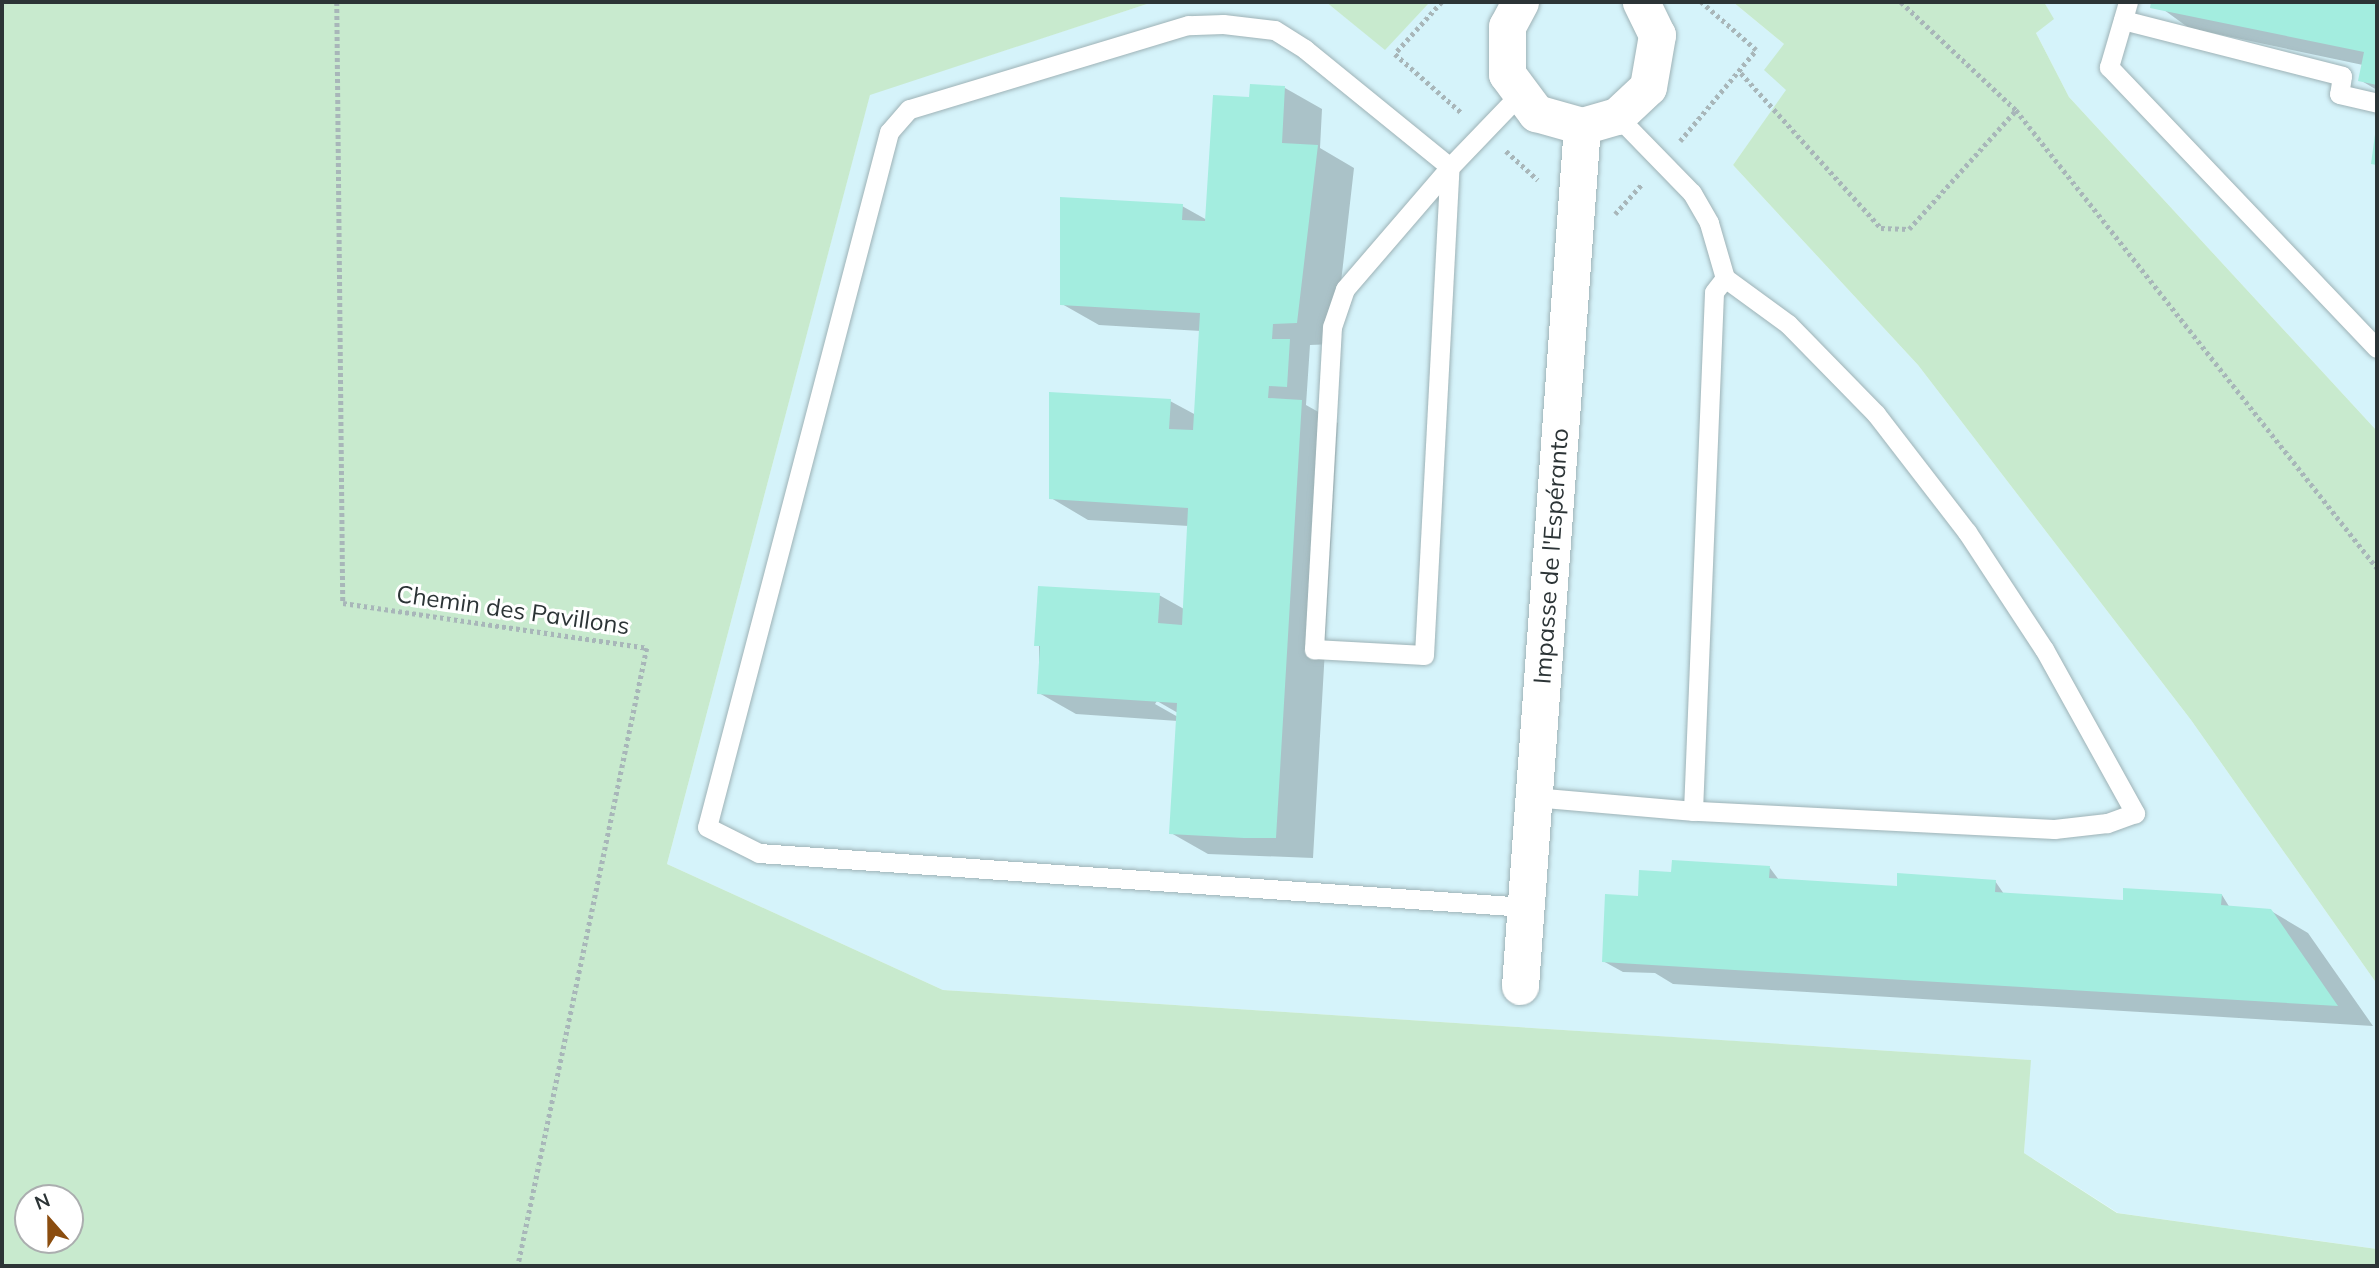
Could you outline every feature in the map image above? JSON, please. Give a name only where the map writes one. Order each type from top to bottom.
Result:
[{"type":"street","points":[[1520,2],[1503,50],[1519,95],[1536,113],[1582,126],[1617,116],[1648,87],[1657,62],[1657,35],[1640,2]]},
{"type":"street","name":"Impasse de l'Espéranto","points":[[1520,986],[1582,126]]},
{"type":"lane","points":[[2377,103],[2339,94],[2342,76],[2125,11],[2109,67],[2377,348]]},
{"type":"lane","points":[[1450,167],[1305,49],[1274,30],[1223,24],[1188,25],[909,109],[889,132],[707,827],[759,853],[1526,907]]},
{"type":"lane","points":[[1450,167],[1424,655],[1314,649],[1332,327],[1345,289],[1450,167],[1519,95]]},
{"type":"lane","points":[[1534,797],[1693,811],[2054,829],[2107,823],[2135,813],[2044,649],[1967,532],[1876,414],[1788,324],[1725,278],[1709,223],[1692,193],[1617,116]]},
{"type":"lane","points":[[1693,811],[1714,292],[1725,278]]},
{"type":"path","name":"Chemin des Pavillons","points":[[337,2],[343,603],[647,648],[518,1266]]},
{"type":"path","points":[[1701,2],[1756,50],[1741,73],[1881,228],[1909,229],[2016,110]]},
{"type":"path","points":[[1901,2],[2016,110],[2377,568]]},
{"type":"shaded area","points":[[1153,2],[1326,2],[1385,49],[1430,2],[1733,2],[1784,44],[1787,90],[1733,165],[1918,365],[2191,720],[2377,984],[2377,1249],[2118,1213],[2024,1153],[2030,1060],[943,990],[667,864],[870,94]]},
{"type":"shaded area","points":[[2044,2],[2377,2],[2377,431],[2069,97],[2036,33],[2053,19]]},
{"type":"green space","points":[[2,2],[1153,2],[870,95],[667,864],[943,990],[2031,1060],[2024,1153],[2117,1213],[2377,1249],[2377,1266],[2,1266]]},
{"type":"green space","points":[[1326,2],[1430,2],[1385,50]]},
{"type":"green space","points":[[1733,2],[2044,2],[2054,19],[2036,33],[2069,97],[2377,431],[2377,984],[2191,720],[1918,365],[1733,165],[1786,90],[1764,70],[1784,44]]},
{"type":"building","points":[[2151,2],[2377,2],[2377,85],[2358,81],[2364,52],[2150,8]]},
{"type":"building","points":[[1250,84],[1285,86],[1282,143],[1318,145],[1297,323],[1273,324],[1272,339],[1290,339],[1287,387],[1269,386],[1268,398],[1302,400],[1276,838],[1169,834],[1177,703],[1037,694],[1040,646],[1034,646],[1038,586],[1160,593],[1158,623],[1182,625],[1188,508],[1049,499],[1049,392],[1171,399],[1169,429],[1193,430],[1200,313],[1060,305],[1060,197],[1183,204],[1182,220],[1205,221],[1213,95],[1249,97]]},
{"type":"building","points":[[2377,127],[2377,165],[2371,164]]},
{"type":"building","points":[[1672,860],[1770,866],[1769,878],[1897,886],[1897,873],[1996,880],[1995,892],[2123,900],[2123,888],[2222,894],[2221,905],[2271,909],[2338,1006],[1602,962],[1605,894],[1638,896],[1639,870],[1671,872]]}]
